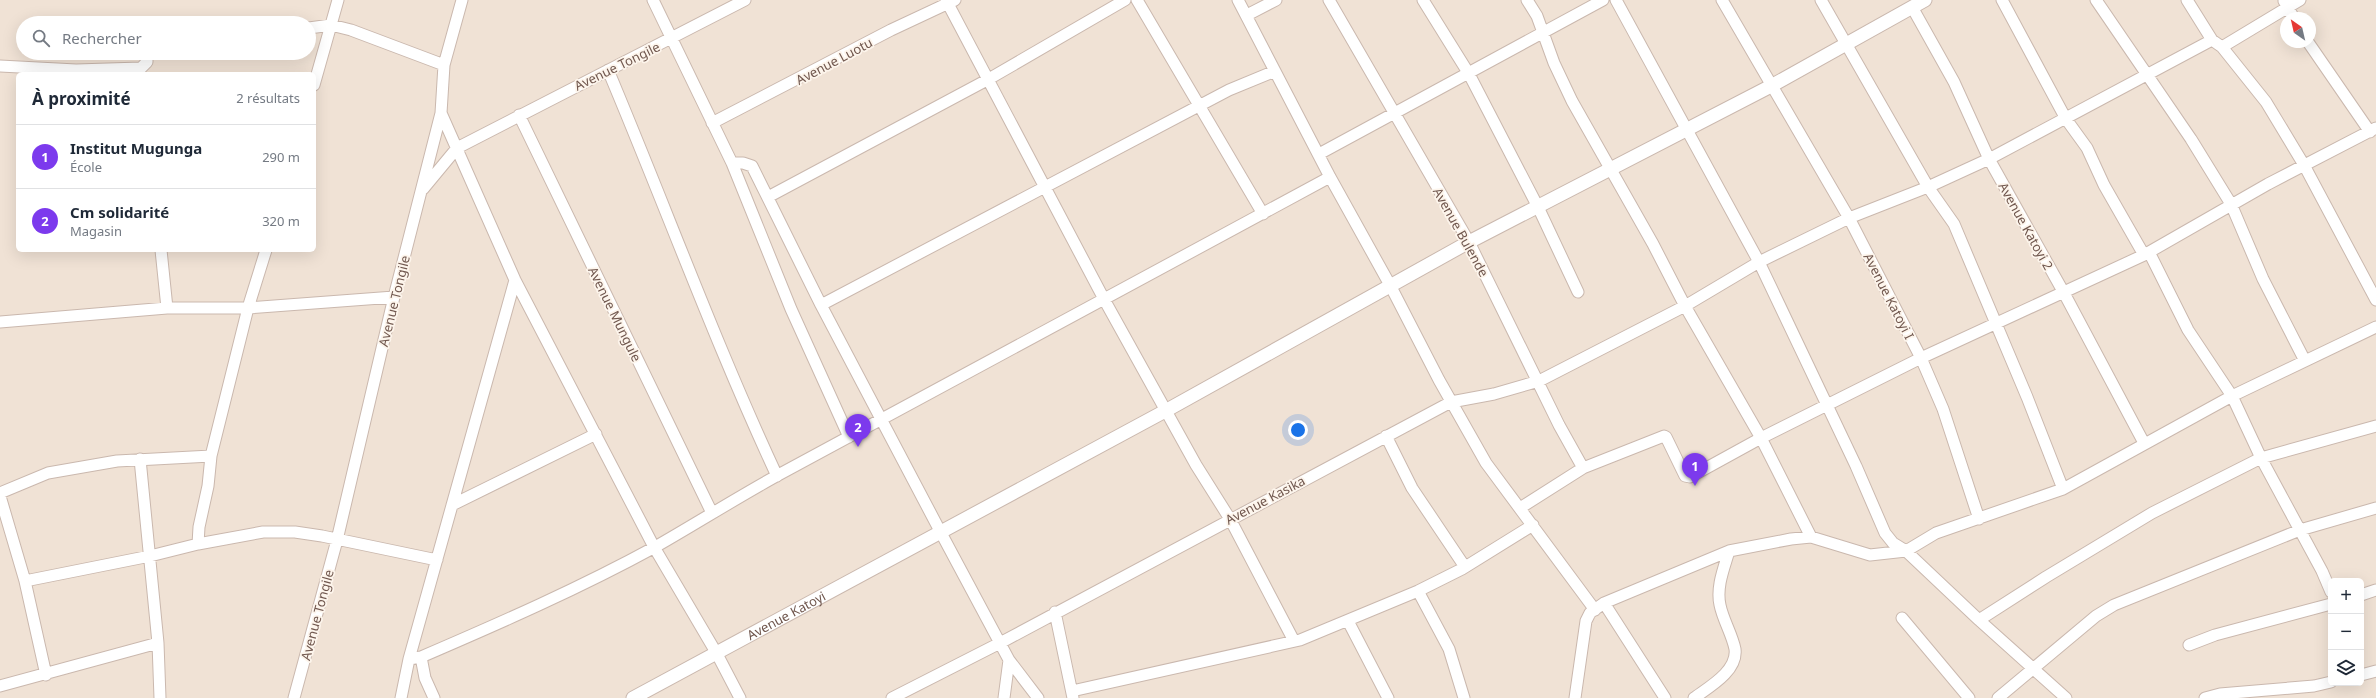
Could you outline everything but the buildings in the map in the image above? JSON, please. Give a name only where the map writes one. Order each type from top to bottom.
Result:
[{"type":"street","points":[[316,78],[338,0]]},
{"type":"street","points":[[421,191],[441,113],[444,65],[462,0]]},
{"type":"street","points":[[654,0],[712,124],[732,163],[791,308],[850,437]]},
{"type":"street","name":"Avenue Tongile","points":[[294,698],[337,540],[394,297],[421,191],[458,148],[519,115],[672,39],[745,0]]},
{"type":"street","points":[[768,197],[987,80],[1125,0]]},
{"type":"street","points":[[1137,0],[1263,214]]},
{"type":"street","points":[[1238,0],[1330,177],[1486,463],[1533,525],[1599,607],[1665,698]]},
{"type":"street","points":[[1247,15],[1276,0]]},
{"type":"street","name":"Avenue Bulende","points":[[1329,0],[1394,115],[1469,242],[1559,424],[1584,468]]},
{"type":"street","points":[[1423,0],[1469,74],[1538,207],[1578,292]]},
{"type":"street","points":[[1527,0],[1544,33],[1566,88],[1685,306],[1761,438],[1812,537]]},
{"type":"street","points":[[1319,154],[1394,115],[1603,0]]},
{"type":"street","points":[[1616,0],[1759,262],[1826,406],[1856,466],[1885,533],[1893,543],[1906,551],[1979,620],[2035,668],[2066,698]]},
{"type":"street","name":"Avenue Katoyi I","points":[[1722,0],[1849,218],[1921,358],[1943,409],[1979,518]]},
{"type":"street","points":[[1822,0],[1928,187],[1954,224],[2027,398],[2063,489]]},
{"type":"street","points":[[2002,0],[2066,119],[2087,148],[2104,185],[2147,254],[2188,330],[2232,396],[2261,458],[2328,586]]},
{"type":"street","points":[[2096,0],[2148,75],[2232,204],[2263,279],[2304,359]]},
{"type":"street","points":[[2187,0],[2212,40],[2222,47],[2266,102],[2304,165],[2376,300]]},
{"type":"street","points":[[2222,47],[2285,3],[2300,0]]},
{"type":"street","points":[[950,1],[987,80],[1105,301],[1213,496],[1230,519],[1294,641]]},
{"type":"street","name":"Avenue Luotu","points":[[712,124],[891,30],[950,1]]},
{"type":"street","name":"Avenue Katoyi","points":[[633,698],[717,654],[940,531],[1166,410],[1469,242],[1611,171],[1771,86],[1918,3]]},
{"type":"street","name":"Avenue Katoyi 2","points":[[1918,3],[1989,159],[2064,293],[2144,444]]},
{"type":"street","points":[[2285,3],[2290,12]]},
{"type":"street","points":[[316,27],[331,25],[351,30],[444,65]]},
{"type":"street","name":"Avenue Kasika","points":[[892,698],[1000,643],[1055,612],[1452,402],[1494,394],[1539,381],[1685,306],[1759,262],[1849,218],[1928,187],[1989,159],[2212,40]]},
{"type":"street","points":[[1520,508],[1584,468],[1665,436],[1685,476],[1690,477],[1761,438],[1921,358],[2147,254],[2232,204],[2373,130],[2312,48]]},
{"type":"street","points":[[0,66],[76,70],[141,71],[147,60]]},
{"type":"street","points":[[608,70],[654,179],[732,378],[777,476]]},
{"type":"street","points":[[821,305],[1229,90],[1275,71]]},
{"type":"street","points":[[441,113],[458,148],[515,280],[654,547],[717,654],[740,698]]},
{"type":"street","name":"Avenue Mungule","points":[[519,115],[712,513]]},
{"type":"street","points":[[732,163],[743,163],[752,166],[821,305],[1009,660],[1038,698]]},
{"type":"street","points":[[409,660],[421,657],[567,592],[654,547],[777,476],[1105,301],[1330,177]]},
{"type":"street","points":[[161,252],[167,308]]},
{"type":"street","points":[[198,544],[199,527],[208,486],[211,456],[248,308],[265,252]]},
{"type":"street","points":[[401,698],[409,660],[515,280]]},
{"type":"street","points":[[0,322],[167,308],[248,308],[394,297]]},
{"type":"street","points":[[1575,698],[1586,621],[1590,613],[1599,607],[1729,551],[1791,539],[1812,537],[1865,554],[1882,555],[1906,551],[1936,533],[2063,489],[2232,396],[2304,359],[2376,326]]},
{"type":"street","points":[[1979,620],[2046,577],[2152,513],[2261,458],[2376,426]]},
{"type":"street","points":[[452,505],[596,434]]},
{"type":"street","points":[[1386,436],[1412,488],[1465,567]]},
{"type":"street","points":[[0,493],[48,473],[140,459],[211,456]]},
{"type":"street","points":[[140,459],[158,643],[160,698]]},
{"type":"street","points":[[0,496],[25,581],[46,675]]},
{"type":"street","points":[[1998,698],[2096,616],[2114,605],[2300,530],[2376,508]]},
{"type":"street","points":[[1055,612],[1073,695],[1294,641],[1418,591],[1465,567],[1533,525]]},
{"type":"street","points":[[25,581],[150,556],[198,544],[263,532],[295,532],[437,560]]},
{"type":"street","points":[[1694,698],[1725,675],[1733,660],[1735,650],[1720,605],[1719,592],[1729,551]]},
{"type":"street","points":[[2364,594],[2376,590]]},
{"type":"street","points":[[1418,591],[1449,649],[1464,698]]},
{"type":"street","points":[[2189,645],[2215,635],[2328,605]]},
{"type":"street","points":[[1902,618],[1969,698]]},
{"type":"street","points":[[1348,620],[1388,698]]},
{"type":"street","points":[[0,686],[46,675],[158,643]]},
{"type":"street","points":[[421,657],[425,678],[434,698]]},
{"type":"street","points":[[1004,698],[1009,660]]},
{"type":"street","points":[[2364,674],[2376,671]]},
{"type":"street","points":[[2205,698],[2220,694],[2314,686],[2328,683]]},
{"type":"shaded area","points":[[0,0],[2376,0],[2376,698],[0,698]]},
{"type":"place","name":"Cm solidarité","points":[[858,447]]},
{"type":"place","name":"Institut Mugunga","points":[[1695,486]]}]
